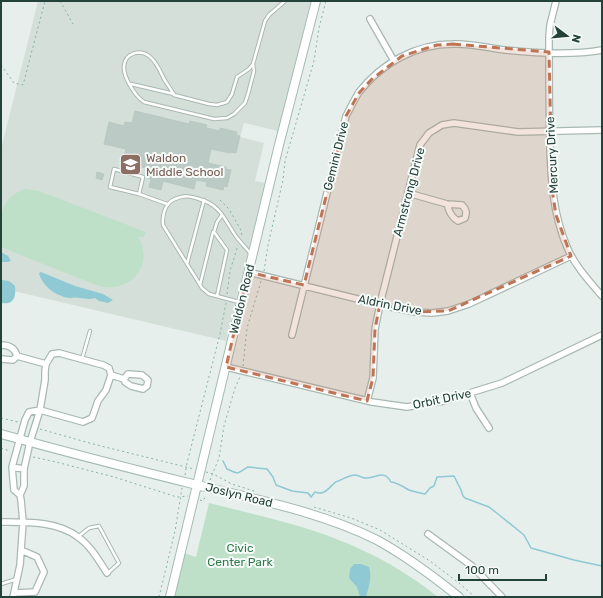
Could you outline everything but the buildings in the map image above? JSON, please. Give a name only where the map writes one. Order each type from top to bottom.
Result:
[{"type":"street","name":"Waldon Road","points":[[170,597],[248,272],[316,1]]},
{"type":"street","name":"Mercury Drive","points":[[556,1],[550,26],[549,52],[551,176],[556,215],[571,256],[587,279],[602,296]]},
{"type":"street","points":[[370,19],[394,61]]},
{"type":"street","name":"Gemini Drive","points":[[292,335],[346,116],[359,93],[372,79],[394,61],[418,49],[453,44],[517,51],[549,52],[602,50]]},
{"type":"street","name":"Armstrong Drive","points":[[367,401],[372,378],[374,336],[380,304],[420,145],[429,133],[442,125],[454,123],[518,132],[602,130]]},
{"type":"street","points":[[408,193],[447,204]]},
{"type":"street","name":"Aldrin Drive","points":[[248,272],[415,312],[432,313],[448,311],[470,304],[571,256]]},
{"type":"street","name":"Orbit Drive","points":[[226,367],[367,401],[407,407],[444,401],[502,383],[602,336]]},
{"type":"street","points":[[1,345],[12,347],[16,350],[17,356]]},
{"type":"street","points":[[20,495],[14,490],[12,467],[19,439],[29,412],[40,410],[83,422],[89,420],[94,414],[98,401],[106,390],[111,375],[106,366],[56,353],[50,357],[46,364],[40,410],[30,442],[24,469],[24,486],[20,495],[23,522],[22,550],[13,595],[34,592],[44,572],[37,557],[22,550]]},
{"type":"street","points":[[17,356],[46,364]]},
{"type":"street","points":[[1,359],[13,360],[17,356]]},
{"type":"street","points":[[111,375],[124,379]]},
{"type":"street","points":[[470,394],[476,408],[489,428]]},
{"type":"street","name":"Joslyn Road","points":[[1,434],[304,512],[335,522],[399,552],[436,578],[458,597]]},
{"type":"street","points":[[12,467],[24,469]]},
{"type":"street","points":[[1,522],[23,522],[58,527],[78,537],[90,549],[107,573]]},
{"type":"street","points":[[428,534],[472,566],[499,596]]},
{"type":"lane","points":[[131,84],[209,104],[227,102],[232,94],[237,77],[249,69],[253,64],[265,21],[269,15],[285,1]]},
{"type":"lane","points":[[174,95],[157,65],[149,55],[144,52],[133,53],[126,60],[124,70],[126,77],[140,99],[144,102],[214,119],[220,119],[234,114],[245,103],[254,71],[253,64]]},
{"type":"lane","points":[[139,194],[143,177],[114,169],[110,187],[139,194],[167,204]]},
{"type":"lane","points":[[241,302],[209,294],[200,285],[163,225],[162,221],[167,204],[186,196],[204,200],[214,205],[252,256]]},
{"type":"lane","points":[[187,264],[204,200]]},
{"type":"lane","points":[[200,285],[217,222],[222,215]]},
{"type":"lane","points":[[214,232],[227,250],[217,296]]},
{"type":"lane","points":[[82,359],[90,331]]},
{"type":"lane","points":[[78,537],[89,528],[99,526],[119,563],[114,569],[107,573]]},
{"type":"lane","points":[[1,584],[17,579]]},
{"type":"path","points":[[1,65],[14,83],[23,85],[45,1]]},
{"type":"path","points":[[60,1],[73,24]]},
{"type":"path","points":[[27,456],[110,476],[177,497],[187,496],[202,500],[206,496],[219,458],[224,426],[235,388],[242,371],[247,328],[262,275],[283,180],[285,161],[314,61],[319,28],[326,1]]},
{"type":"path","points":[[159,597],[175,530],[186,467],[220,334],[230,271],[242,232],[229,210],[220,200]]},
{"type":"path","points":[[1,418],[24,424]]},
{"type":"path","points":[[34,427],[93,444],[200,471]]},
{"type":"path","points":[[1,448],[16,453]]},
{"type":"highlighted area","points":[[453,44],[549,52],[552,189],[556,215],[571,256],[448,311],[415,312],[380,304],[375,329],[373,378],[367,401],[226,367],[248,272],[304,285],[346,116],[359,93],[372,79],[402,56],[437,45]]},
{"type":"shaded area","name":"Waldon Middle School","points":[[38,1],[311,1],[278,131],[244,123],[240,137],[264,143],[255,181],[265,183],[226,341],[1,288],[1,149]]},
{"type":"green space","points":[[25,189],[39,191],[146,232],[143,238],[138,236],[142,245],[144,258],[141,267],[133,279],[115,287],[101,286],[90,283],[1,247],[1,240],[3,241],[1,238],[1,221],[6,202],[11,197]]},
{"type":"green space","name":"Civic Center Park","points":[[209,503],[262,516],[332,537],[373,555],[417,581],[438,597],[173,597],[184,553],[196,557]]},
{"type":"water","points":[[1,252],[8,256],[11,261],[1,262]]},
{"type":"water","points":[[41,272],[75,286],[103,294],[113,300],[108,303],[99,301],[95,298],[64,297],[50,290],[46,286],[39,273]]},
{"type":"water","points":[[1,280],[9,281],[15,286],[14,297],[9,303],[1,303]]},
{"type":"water","points":[[354,564],[361,564],[369,567],[370,578],[366,597],[360,597],[357,587],[349,578],[350,569]]},
{"type":"waterway","points":[[223,461],[227,469],[236,473],[248,467],[267,469],[273,477],[276,485],[292,491],[308,493],[311,497],[315,492],[322,493],[335,482],[353,475],[365,478],[383,475],[386,476],[391,482],[399,484],[409,490],[425,494],[434,486],[437,477],[454,476],[465,498],[489,507],[524,535],[531,548],[602,566]]},
{"type":"place","name":"Waldon Middle School","points":[[130,165]]}]
